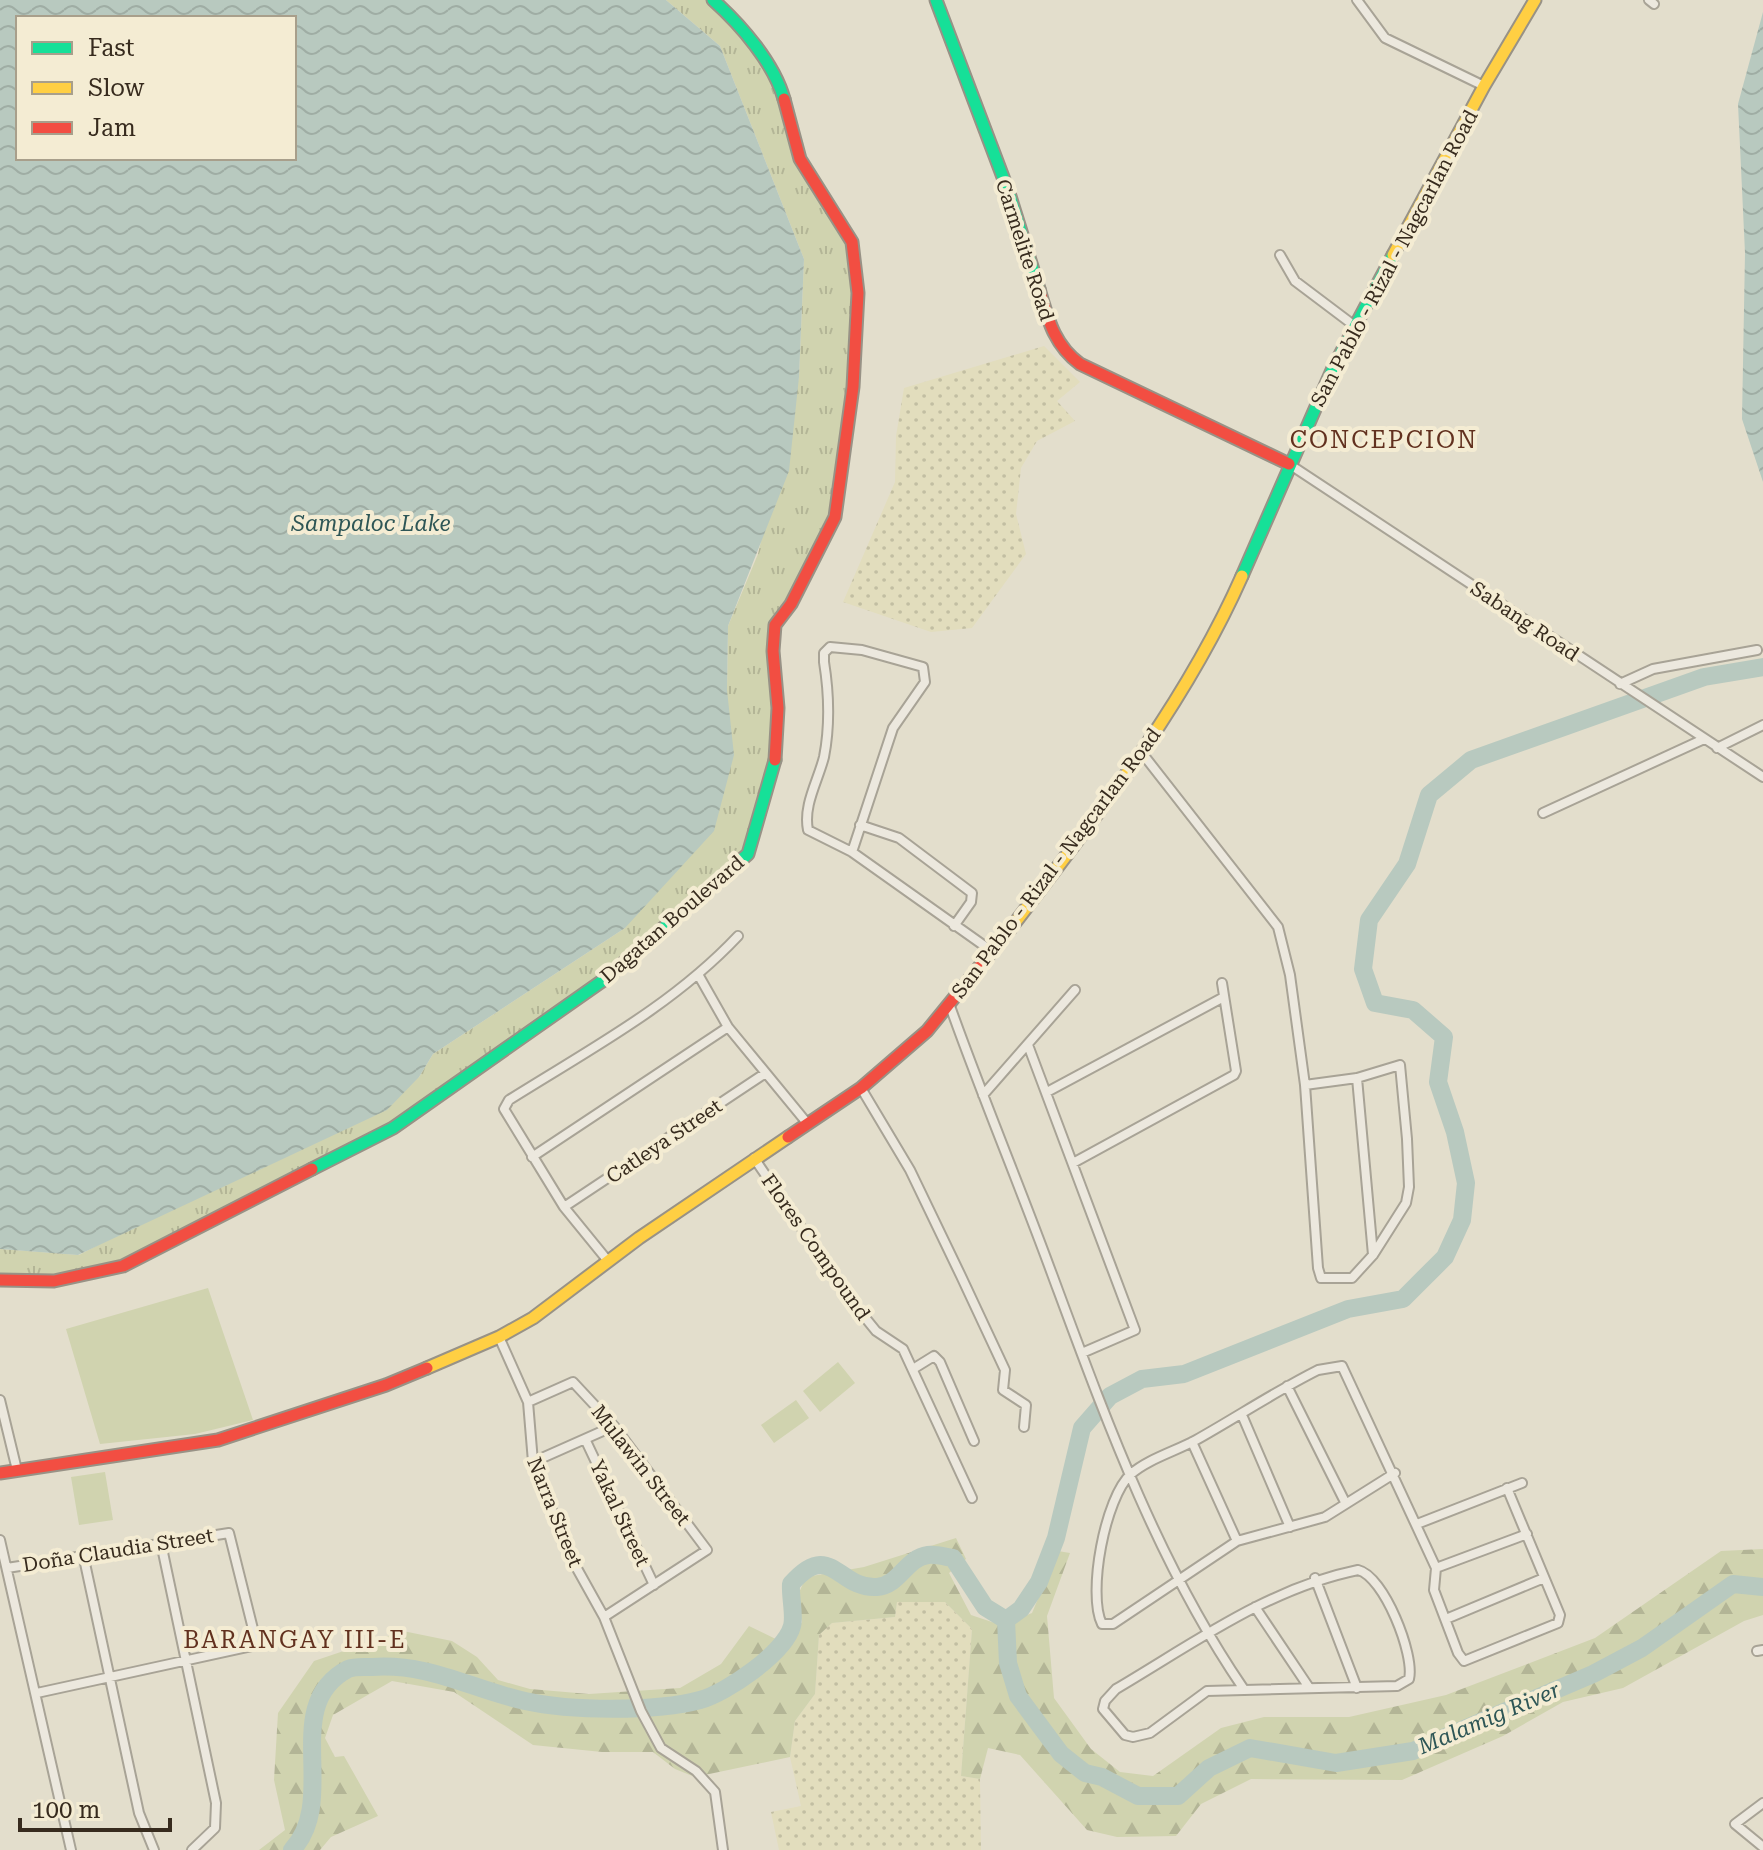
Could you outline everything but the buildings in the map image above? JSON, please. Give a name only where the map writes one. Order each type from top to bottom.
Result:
[{"type":"street","name":"Dagatan Boulevard","points":[[0,1280],[54,1281],[123,1266],[393,1128],[605,979],[748,854],[774,771],[778,708],[773,651],[775,625],[791,604],[835,517],[853,387],[858,293],[852,242],[800,159],[779,82],[731,16],[713,0]]},
{"type":"street","name":"Carmelite Road","points":[[936,0],[1009,193],[1045,312],[1063,352],[1080,364],[1289,464]]},
{"type":"street","points":[[1357,0],[1385,38],[1484,86]]},
{"type":"street","name":"San Pablo - Rizal - Nagcarlan Road","points":[[0,1473],[218,1440],[386,1385],[499,1337],[533,1318],[754,1158],[861,1088],[950,1006],[1142,753],[1230,602],[1289,464],[1356,327],[1484,86],[1535,0]]},
{"type":"street","points":[[1280,255],[1295,281],[1356,327]]},
{"type":"street","name":"Sabang Road","points":[[1289,464],[1763,777]]},
{"type":"street","points":[[852,852],[893,728],[925,682],[927,674],[923,667],[905,661],[830,647],[824,653],[828,688],[824,756],[805,819],[808,830],[852,852],[993,952]]},
{"type":"street","points":[[1620,684],[1653,669],[1757,650]]},
{"type":"street","points":[[1717,748],[1763,725]]},
{"type":"street","points":[[1543,813],[1704,739]]},
{"type":"street","points":[[1142,753],[1278,927],[1290,975],[1305,1085],[1321,1278],[1352,1278],[1373,1255],[1406,1203],[1409,1187],[1400,1065],[1357,1078],[1305,1085]]},
{"type":"street","points":[[860,825],[899,838],[972,893],[971,902],[954,926]]},
{"type":"street","points":[[608,1261],[564,1207],[504,1109],[509,1100],[666,1003],[699,976],[738,936]]},
{"type":"street","points":[[699,976],[728,1027],[807,1123]]},
{"type":"street","points":[[1073,1163],[1234,1075],[1236,1071],[1222,983]]},
{"type":"street","points":[[983,1095],[1075,990]]},
{"type":"street","points":[[1047,1092],[1222,998]]},
{"type":"street","points":[[950,1006],[1130,1475],[1177,1580],[1207,1635],[1243,1688]]},
{"type":"street","points":[[532,1157],[728,1027]]},
{"type":"street","points":[[1028,1045],[1135,1330],[1082,1353]]},
{"type":"street","name":"Catleya Street","points":[[564,1207],[764,1074]]},
{"type":"street","points":[[1357,1078],[1373,1255]]},
{"type":"street","points":[[861,1088],[910,1170],[961,1276],[1005,1370],[1003,1390],[1026,1405],[1024,1427]]},
{"type":"street","name":"Flores Compound","points":[[754,1158],[850,1299],[876,1331],[897,1341],[972,1498]]},
{"type":"street","name":"Narra Street","points":[[499,1337],[528,1402],[533,1462],[570,1556],[604,1617],[641,1711],[661,1748],[710,1783],[715,1792],[723,1850]]},
{"type":"street","points":[[913,1369],[934,1356],[940,1362],[974,1441]]},
{"type":"street","points":[[1395,1473],[1325,1517],[1237,1541],[1113,1624],[1102,1624],[1096,1613],[1095,1589],[1105,1532],[1110,1512],[1130,1475],[1318,1370],[1342,1366],[1395,1473],[1436,1568],[1434,1590],[1458,1653],[1464,1661],[1558,1623],[1560,1615],[1507,1488]]},
{"type":"street","name":"Mulawin Street","points":[[528,1402],[573,1382],[614,1426],[707,1550],[654,1585]]},
{"type":"street","points":[[1287,1386],[1345,1502]]},
{"type":"street","points":[[0,1400],[17,1470]]},
{"type":"street","points":[[1242,1415],[1290,1527]]},
{"type":"street","points":[[533,1462],[614,1426]]},
{"type":"street","name":"Yakal Street","points":[[586,1441],[654,1585]]},
{"type":"street","points":[[1192,1442],[1237,1541]]},
{"type":"street","points":[[1417,1524],[1522,1483]]},
{"type":"street","name":"Doña Claudia Street","points":[[7,1568],[229,1533],[257,1645],[184,1662]]},
{"type":"street","points":[[1436,1568],[1527,1534]]},
{"type":"street","points":[[0,1540],[71,1850]]},
{"type":"street","points":[[161,1543],[216,1803],[215,1828],[192,1850]]},
{"type":"street","points":[[83,1554],[139,1813],[154,1850]]},
{"type":"street","points":[[1358,1570],[1368,1572],[1382,1587],[1409,1657],[1409,1679],[1397,1686],[1207,1691],[1150,1733],[1133,1737],[1125,1735],[1103,1709],[1105,1701],[1116,1689],[1255,1607],[1315,1578],[1358,1570]]},
{"type":"street","points":[[1315,1578],[1357,1688]]},
{"type":"street","points":[[1446,1619],[1544,1578]]},
{"type":"street","points":[[604,1617],[654,1585]]},
{"type":"street","points":[[1255,1607],[1308,1686]]},
{"type":"street","points":[[37,1693],[184,1662]]},
{"type":"street","points":[[1763,1803],[1735,1824],[1763,1847]]},
{"type":"shaded area","points":[[1044,346],[1080,382],[1057,401],[1075,421],[1037,441],[1021,468],[1016,514],[1026,554],[972,628],[931,632],[843,602],[895,482],[896,436],[904,388]]},
{"type":"shaded area","points":[[897,1602],[945,1602],[972,1629],[961,1776],[980,1779],[981,1850],[779,1850],[771,1812],[801,1806],[790,1757],[795,1721],[815,1694],[819,1635],[832,1623],[895,1617]]},
{"type":"green space","points":[[666,0],[713,0],[779,82],[800,159],[852,242],[858,293],[835,516],[775,625],[774,771],[748,854],[605,979],[393,1128],[123,1266],[54,1281],[0,1280],[0,1249],[79,1255],[419,1077],[433,1054],[625,928],[727,690],[728,626],[758,554],[799,377],[804,259],[720,46]]},
{"type":"green space","points":[[208,1288],[253,1420],[195,1434],[100,1444],[66,1329]]},
{"type":"green space","points":[[838,1362],[855,1383],[820,1412],[803,1391]]},
{"type":"green space","points":[[796,1400],[809,1418],[774,1443],[761,1425]]},
{"type":"green space","points":[[105,1472],[113,1520],[79,1525],[71,1477]]},
{"type":"green space","points":[[956,1538],[966,1559],[949,1573],[971,1615],[1001,1625],[1032,1613],[1058,1551],[1070,1553],[1047,1616],[1054,1698],[1091,1749],[1120,1772],[1153,1776],[1221,1728],[1264,1717],[1349,1717],[1446,1695],[1595,1638],[1721,1551],[1763,1549],[1763,1615],[1744,1621],[1623,1688],[1563,1702],[1503,1736],[1402,1780],[1251,1779],[1201,1804],[1176,1836],[1117,1837],[1087,1830],[1020,1755],[988,1748],[980,1779],[961,1776],[972,1629],[945,1602],[897,1602],[895,1617],[832,1623],[819,1635],[815,1694],[795,1721],[790,1757],[695,1777],[675,1769],[653,1752],[602,1752],[533,1745],[454,1692],[392,1681],[333,1715],[325,1738],[335,1757],[344,1756],[378,1816],[331,1837],[320,1850],[259,1850],[285,1830],[274,1780],[278,1713],[314,1661],[403,1631],[452,1641],[477,1657],[498,1680],[530,1689],[589,1694],[680,1688],[721,1664],[749,1626],[788,1645],[802,1622],[797,1597],[806,1577],[864,1567]]},
{"type":"water","name":"Sampaloc Lake","points":[[0,0],[666,0],[720,46],[804,259],[799,377],[789,471],[728,626],[727,690],[734,755],[714,831],[625,928],[433,1054],[419,1077],[387,1110],[78,1255],[0,1249]]},
{"type":"water","points":[[1763,12],[1763,482],[1742,419],[1745,253],[1738,104]]},
{"type":"waterway","points":[[1006,1620],[1021,1609],[1039,1582],[1056,1538],[1082,1428],[1110,1396],[1142,1379],[1184,1374],[1348,1309],[1403,1299],[1445,1257],[1462,1220],[1466,1183],[1455,1132],[1438,1082],[1444,1037],[1413,1010],[1375,1003],[1363,969],[1369,920],[1407,864],[1429,795],[1471,760],[1704,677],[1763,667]]},
{"type":"waterway","name":"Malamig River","points":[[292,1850],[305,1829],[311,1805],[313,1729],[317,1705],[328,1685],[351,1668],[413,1669],[505,1696],[565,1707],[612,1709],[682,1704],[724,1689],[753,1670],[778,1648],[792,1626],[791,1584],[805,1571],[816,1565],[826,1566],[864,1586],[877,1587],[892,1582],[914,1561],[928,1555],[953,1558],[985,1607],[1006,1620]]},
{"type":"waterway","name":"Malamig River","points":[[1006,1620],[1008,1663],[1018,1696],[1061,1754],[1085,1773],[1102,1777],[1138,1796],[1178,1796],[1209,1768],[1250,1748],[1336,1763],[1413,1751],[1593,1674],[1642,1648],[1733,1584],[1763,1587]]},
{"type":"traffic: fast","points":[[713,0],[755,45],[773,72],[784,99]]},
{"type":"traffic: fast","points":[[936,0],[1009,193],[1039,289]]},
{"type":"traffic: fast","points":[[1242,576],[1333,368],[1393,255]]},
{"type":"traffic: fast","points":[[312,1169],[393,1128],[605,979],[748,854],[775,760]]},
{"type":"traffic: slow","points":[[1393,255],[1484,86],[1535,0]]},
{"type":"traffic: slow","points":[[1011,928],[1106,802],[1166,715],[1194,670],[1242,576]]},
{"type":"traffic: slow","points":[[427,1368],[499,1337],[533,1318],[639,1238],[788,1137]]},
{"type":"traffic: jam","points":[[775,760],[778,708],[773,651],[775,625],[791,604],[835,517],[853,387],[858,293],[852,242],[800,159],[784,99]]},
{"type":"traffic: jam","points":[[1039,289],[1058,340],[1080,364],[1289,464]]},
{"type":"traffic: jam","points":[[788,1137],[861,1088],[927,1031],[1011,928]]},
{"type":"traffic: jam","points":[[0,1280],[54,1281],[123,1266],[312,1169]]},
{"type":"traffic: jam","points":[[0,1473],[218,1440],[386,1385],[427,1368]]},
{"type":"district","name":"CONCEPCION","points":[[1384,440]]},
{"type":"district","name":"BARANGAY III-E","points":[[295,1640]]}]
